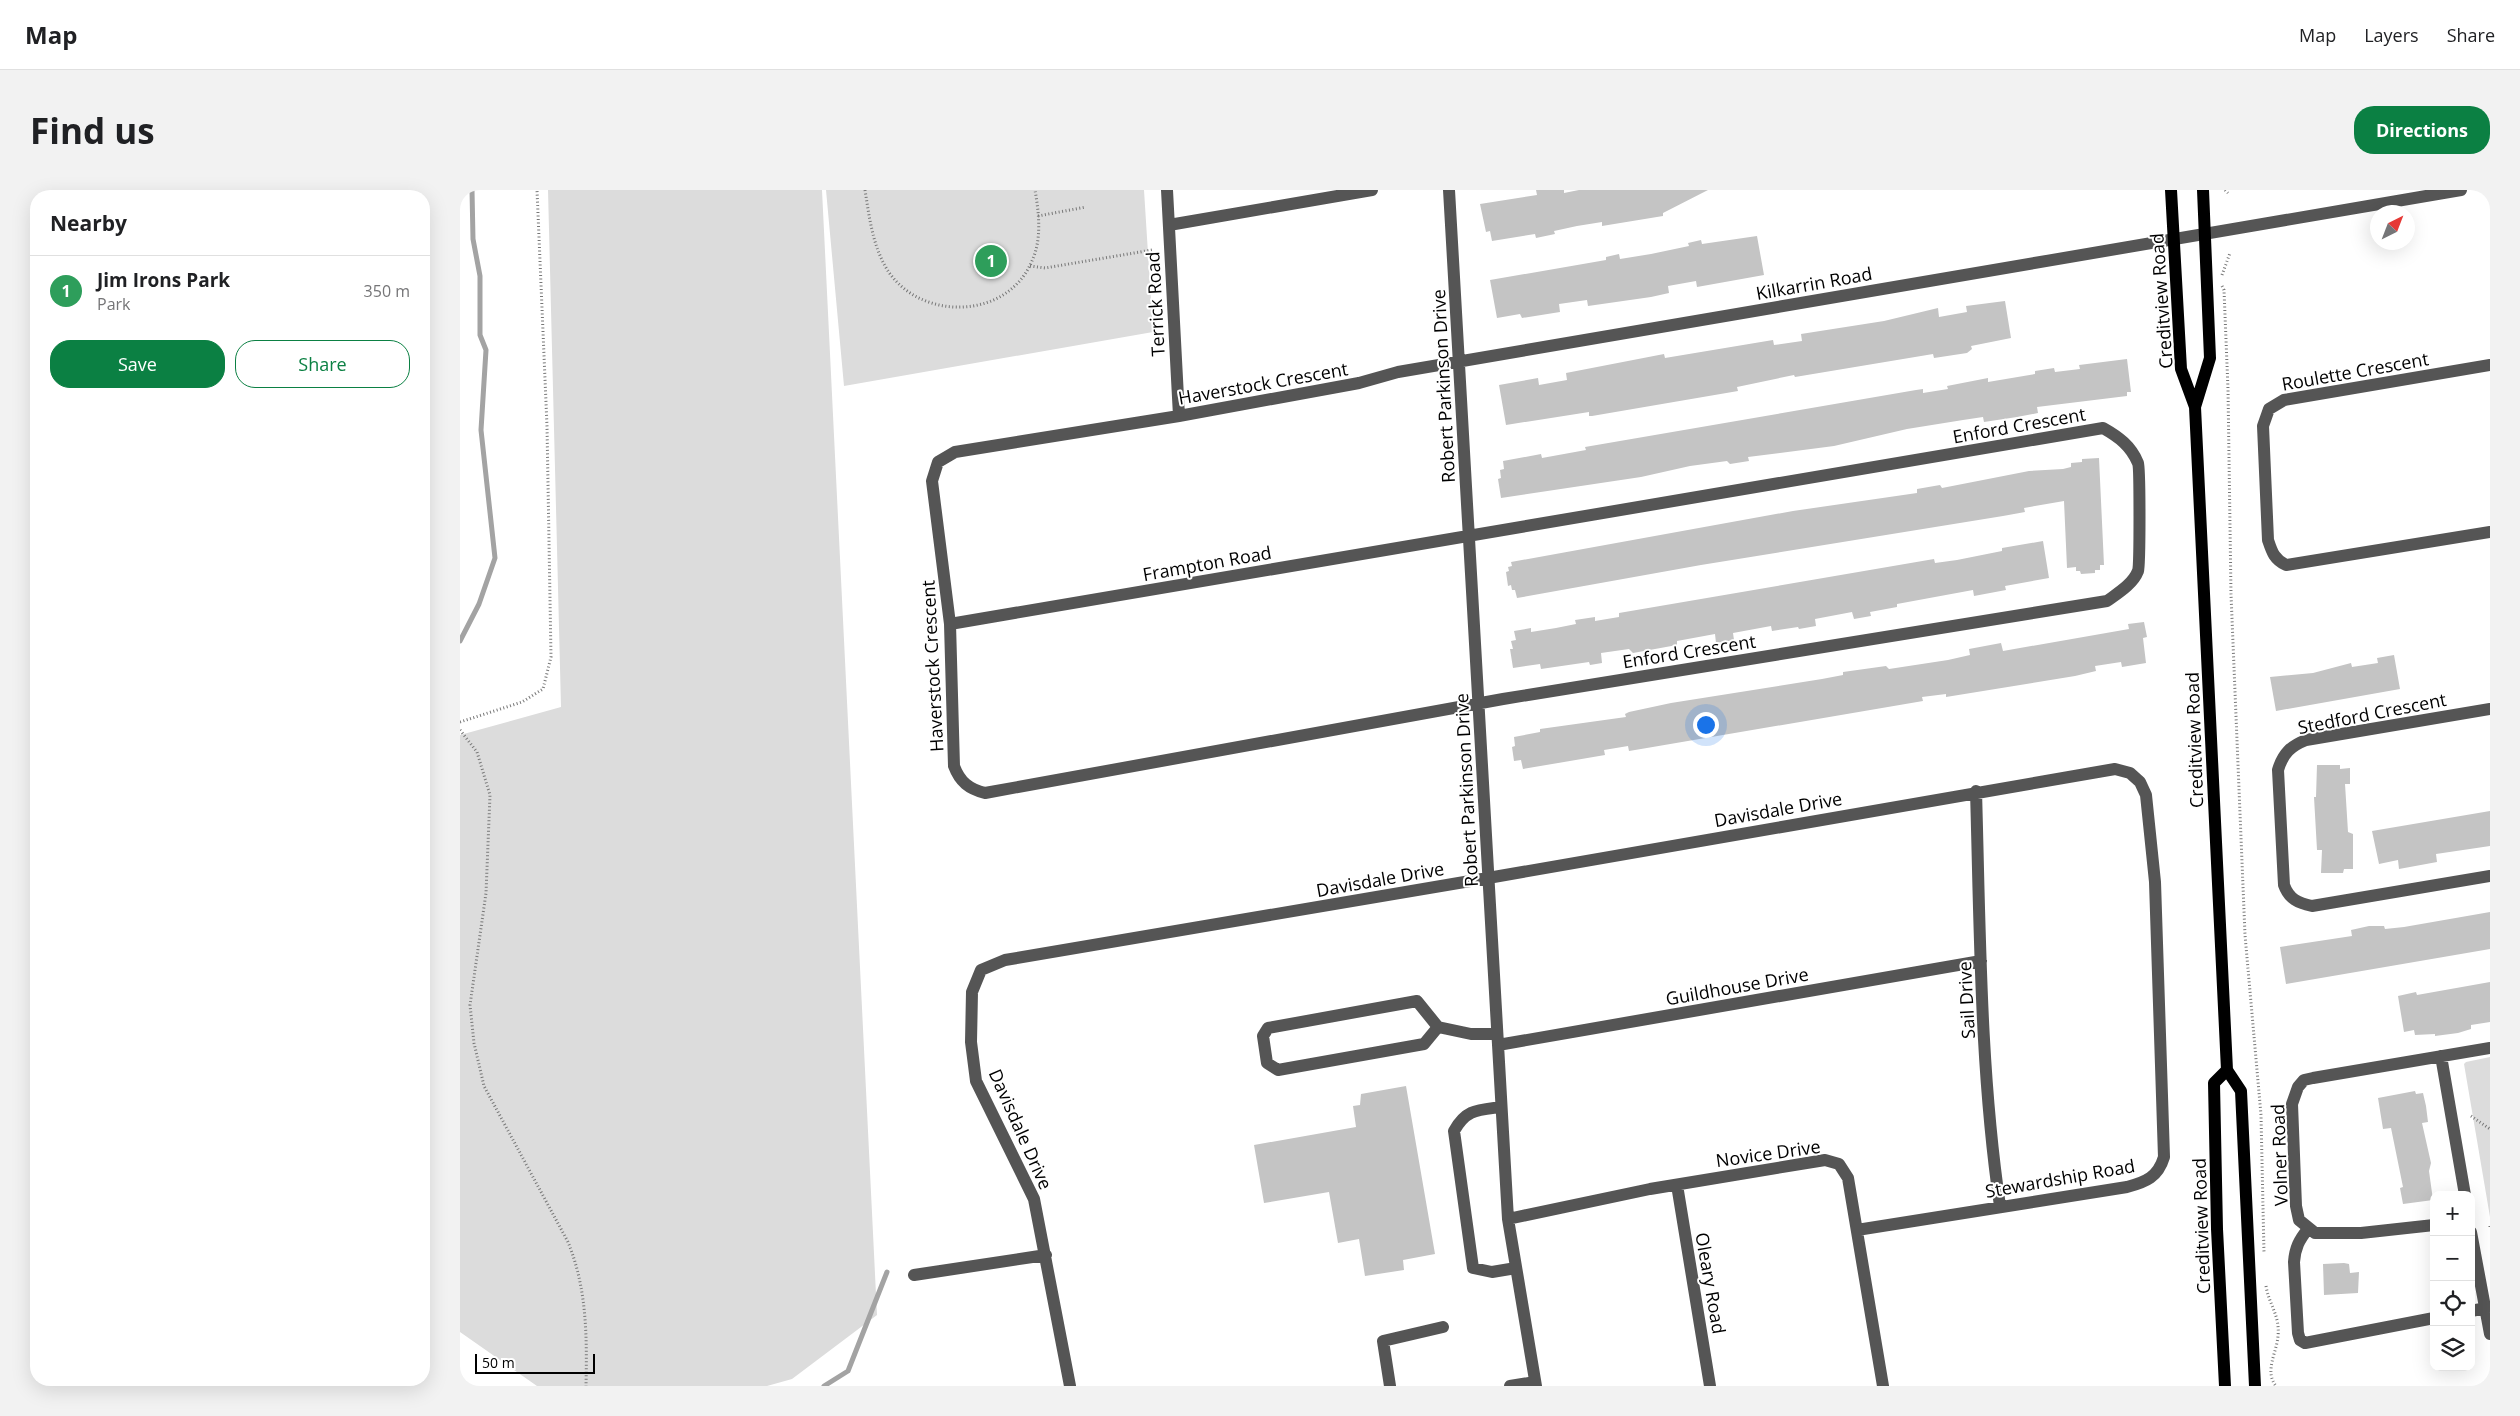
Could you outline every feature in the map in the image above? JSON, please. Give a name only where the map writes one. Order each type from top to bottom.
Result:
[{"type":"main road","name":"Creditview Road","points":[[2171,190],[2181,369],[2195,407],[2227,1070],[2214,1084],[2217,1229],[2225,1386]]},
{"type":"main road","name":"Creditview Road","points":[[2195,407],[2210,358],[2203,190]]},
{"type":"main road","points":[[2227,1070],[2241,1091],[2255,1386]]},
{"type":"street","name":"Terrick Road","points":[[1167,190],[1180,416]]},
{"type":"street","points":[[1169,225],[1372,190]]},
{"type":"street","name":"Robert Parkinson Drive","points":[[1449,190],[1508,1219],[1536,1384]]},
{"type":"street","name":"Kilkarrin Road","points":[[1459,361],[2461,190]]},
{"type":"street","name":"Haverstock Crescent","points":[[1459,361],[1398,372],[1359,383],[1180,416],[955,452],[938,462],[932,482],[950,624],[954,766],[958,776],[965,785],[985,793],[1478,703]]},
{"type":"street","name":"Roulette Crescent","points":[[2490,365],[2284,400],[2268,409],[2263,426],[2268,540],[2272,554],[2278,561],[2286,565],[2490,532]]},
{"type":"street","name":"Enford Crescent","points":[[1469,536],[2103,428],[2125,443],[2139,465],[2138,571],[2125,588],[2107,601],[1478,703]]},
{"type":"street","name":"Frampton Road","points":[[950,624],[1469,536]]},
{"type":"street","name":"Stedford Crescent","points":[[2490,709],[2306,740],[2287,750],[2281,759],[2278,770],[2284,885],[2288,894],[2302,904],[2312,906],[2490,876]]},
{"type":"street","name":"Davisdale Drive","points":[[1070,1386],[1034,1199],[976,1081],[972,1042],[972,992],[981,970],[1005,960],[1488,878],[1976,791],[2114,769],[2130,773],[2140,782],[2146,795],[2155,882]]},
{"type":"street","name":"Sail Drive","points":[[1976,791],[1981,961],[1990,1110],[2000,1206]]},
{"type":"street","name":"Stewardship Road","points":[[1856,1230],[2126,1187],[2143,1183],[2154,1176],[2161,1167],[2164,1157],[2155,882]]},
{"type":"street","name":"Guildhouse Drive","points":[[1438,1028],[1498,1040],[1981,961]]},
{"type":"street","points":[[1417,1002],[1438,1028],[1424,1044],[1278,1070],[1267,1063],[1263,1036],[1268,1028],[1417,1002]]},
{"type":"street","name":"Volner Road","points":[[2308,1229],[2299,1220],[2296,1206],[2292,1104],[2298,1087],[2304,1080],[2490,1048]]},
{"type":"street","points":[[2441,1056],[2464,1191]]},
{"type":"street","points":[[1501,1107],[1474,1111],[1461,1118],[1454,1131],[1472,1268],[1492,1272],[1516,1268]]},
{"type":"street","name":"Novice Drive","points":[[1508,1219],[1677,1185],[1825,1160],[1839,1164],[1848,1178],[1883,1386]]},
{"type":"street","name":"Oleary Road","points":[[1677,1185],[1710,1386]]},
{"type":"street","points":[[2430,1225],[2361,1233],[2322,1234],[2308,1229],[2300,1238],[2294,1262],[2298,1334],[2300,1340],[2305,1343],[2430,1319]]},
{"type":"street","points":[[2472,1236],[2487,1303],[2490,1334]]},
{"type":"street","points":[[914,1275],[1046,1255]]},
{"type":"street","points":[[2475,1309],[2487,1303]]},
{"type":"street","points":[[1390,1386],[1383,1341],[1443,1327]]},
{"type":"street","points":[[1510,1386],[1536,1384]]},
{"type":"path","points":[[460,722],[522,702],[542,689],[551,657],[547,444],[537,190]]},
{"type":"path","points":[[865,190],[876,246],[884,265],[898,283],[927,303],[950,308],[984,304],[1014,286],[1030,266],[1036,252],[1038,216],[1035,190]]},
{"type":"path","points":[[1038,216],[1086,207]]},
{"type":"path","points":[[1030,266],[1044,268],[1152,250]]},
{"type":"path","points":[[2230,253],[2222,273],[2221,285],[2224,290],[2228,389],[2231,594],[2245,935],[2261,1115],[2264,1254]]},
{"type":"path","points":[[460,730],[477,752],[490,795],[486,893],[470,1004],[474,1043],[484,1086],[568,1242],[579,1268],[587,1334],[586,1386]]},
{"type":"path","points":[[2471,1116],[2490,1129]]},
{"type":"path","points":[[2266,1280],[2266,1289],[2277,1314],[2278,1337],[2272,1364],[2272,1381],[2276,1386]]},
{"type":"shaded area","points":[[548,190],[822,190],[877,1315],[792,1379],[767,1386],[537,1386],[460,1332],[460,735],[561,707]]},
{"type":"shaded area","points":[[826,190],[1144,190],[1153,332],[844,386]]},
{"type":"shaded area","points":[[2490,1057],[2490,1217],[2464,1064]]},
{"type":"building","points":[[1536,190],[1564,190],[1564,193],[1579,190],[1708,190],[1663,213],[1663,216],[1602,226],[1602,222],[1577,226],[1554,231],[1555,234],[1536,238],[1535,234],[1492,241],[1490,231],[1486,232],[1480,204],[1537,195]]},
{"type":"building","points":[[1757,236],[1764,275],[1697,287],[1696,281],[1668,286],[1669,293],[1651,297],[1588,306],[1587,300],[1559,304],[1560,312],[1522,318],[1520,314],[1497,318],[1490,280],[1606,260],[1606,257],[1619,254],[1620,259],[1651,254],[1689,246],[1688,243],[1701,240],[1702,244]]},
{"type":"building","points":[[2005,301],[2011,338],[1971,346],[1972,349],[1967,353],[1934,358],[1933,354],[1795,377],[1794,375],[1737,387],[1738,391],[1592,416],[1589,416],[1589,412],[1506,425],[1499,385],[1538,378],[1539,385],[1567,380],[1566,373],[1664,354],[1665,358],[1773,340],[1774,345],[1802,341],[1801,334],[1884,321],[1938,308],[1939,317],[1967,312],[1966,306]]},
{"type":"building","points":[[2127,359],[2131,392],[2127,392],[2127,396],[2037,407],[2038,413],[2017,417],[1984,422],[1983,417],[1963,420],[1907,429],[1834,446],[1748,457],[1749,461],[1730,464],[1727,461],[1690,466],[1641,477],[1501,498],[1498,479],[1501,478],[1500,470],[1504,469],[1503,461],[1541,454],[1542,458],[1586,450],[1585,447],[1916,390],[1923,389],[1923,393],[1948,389],[1947,386],[1988,378],[1988,382],[2035,374],[2035,371],[2054,368],[2055,372],[2080,369],[2079,365]]},
{"type":"building","points":[[2099,458],[2104,565],[2100,565],[2100,570],[2095,570],[2095,573],[2081,574],[2080,571],[2076,571],[2076,567],[2067,568],[2064,501],[2024,508],[2025,512],[2003,516],[1701,565],[1517,598],[1515,590],[1512,590],[1511,585],[1508,586],[1506,572],[1509,571],[1508,567],[1512,566],[1511,562],[1793,511],[1917,493],[1917,489],[1940,485],[1942,488],[2029,471],[2063,469],[2071,467],[2071,463],[2082,462],[2082,459]]},
{"type":"building","points":[[2043,541],[2049,578],[2005,586],[2006,590],[1974,596],[1973,590],[1897,604],[1897,607],[1870,612],[1871,616],[1854,619],[1852,612],[1815,619],[1816,626],[1799,629],[1798,627],[1772,631],[1771,626],[1733,633],[1734,640],[1731,641],[1716,643],[1715,634],[1677,641],[1677,645],[1633,653],[1629,649],[1601,653],[1602,663],[1590,665],[1589,662],[1541,669],[1540,664],[1513,668],[1510,649],[1513,649],[1511,641],[1516,640],[1514,631],[1531,628],[1531,632],[1556,628],[1576,624],[1575,620],[1595,617],[1595,621],[1619,617],[1619,613],[1934,559],[1935,563],[1957,560],[2002,551],[2002,548]]},
{"type":"building","points":[[2144,622],[2147,637],[2143,638],[2146,663],[2122,667],[2121,662],[2095,666],[2096,671],[2075,676],[1946,697],[1946,694],[1922,697],[1923,701],[1629,751],[1628,746],[1604,750],[1605,755],[1523,769],[1521,760],[1514,761],[1512,747],[1515,746],[1514,737],[1540,732],[1540,729],[1626,717],[1625,714],[1629,712],[1671,703],[1822,679],[1843,675],[1843,672],[1886,666],[1889,669],[1948,660],[1970,655],[1969,649],[2001,643],[2003,651],[2129,629],[2128,624]]},
{"type":"building","points":[[2394,655],[2400,689],[2276,711],[2270,677],[2313,673],[2351,663],[2352,667],[2378,663],[2377,658]]},
{"type":"building","points":[[2317,765],[2340,765],[2340,769],[2350,768],[2350,784],[2345,784],[2348,832],[2353,834],[2353,869],[2344,869],[2343,873],[2321,873],[2322,850],[2317,850],[2314,797],[2316,797]]},
{"type":"building","points":[[2490,811],[2490,846],[2436,854],[2437,862],[2399,869],[2398,860],[2379,864],[2372,831]]},
{"type":"building","points":[[2490,912],[2490,949],[2286,984],[2280,947],[2352,936],[2351,930],[2369,926],[2384,926],[2385,929],[2404,927]]},
{"type":"building","points":[[2490,982],[2490,1022],[2471,1025],[2471,1029],[2458,1033],[2435,1036],[2435,1034],[2415,1035],[2414,1030],[2404,1032],[2398,996],[2416,992],[2417,995]]},
{"type":"building","points":[[1406,1086],[1435,1254],[1403,1260],[1404,1270],[1365,1276],[1359,1239],[1338,1243],[1329,1192],[1264,1203],[1254,1145],[1356,1127],[1353,1106],[1360,1105],[1361,1094]]},
{"type":"building","points":[[2415,1091],[2416,1094],[2423,1093],[2428,1122],[2422,1123],[2431,1163],[2429,1171],[2432,1191],[2430,1191],[2430,1200],[2403,1204],[2400,1188],[2403,1187],[2391,1128],[2383,1129],[2378,1098]]},
{"type":"building","points":[[2323,1264],[2349,1264],[2350,1273],[2359,1272],[2358,1293],[2324,1295]]},
{"type":"waterway","points":[[460,641],[479,604],[495,558],[481,430],[486,350],[480,335],[480,276],[473,239],[472,190]]},
{"type":"waterway","points":[[824,1386],[848,1371],[887,1272]]},
{"type":"place","name":"Jim Irons Park","points":[[991,261]]}]
